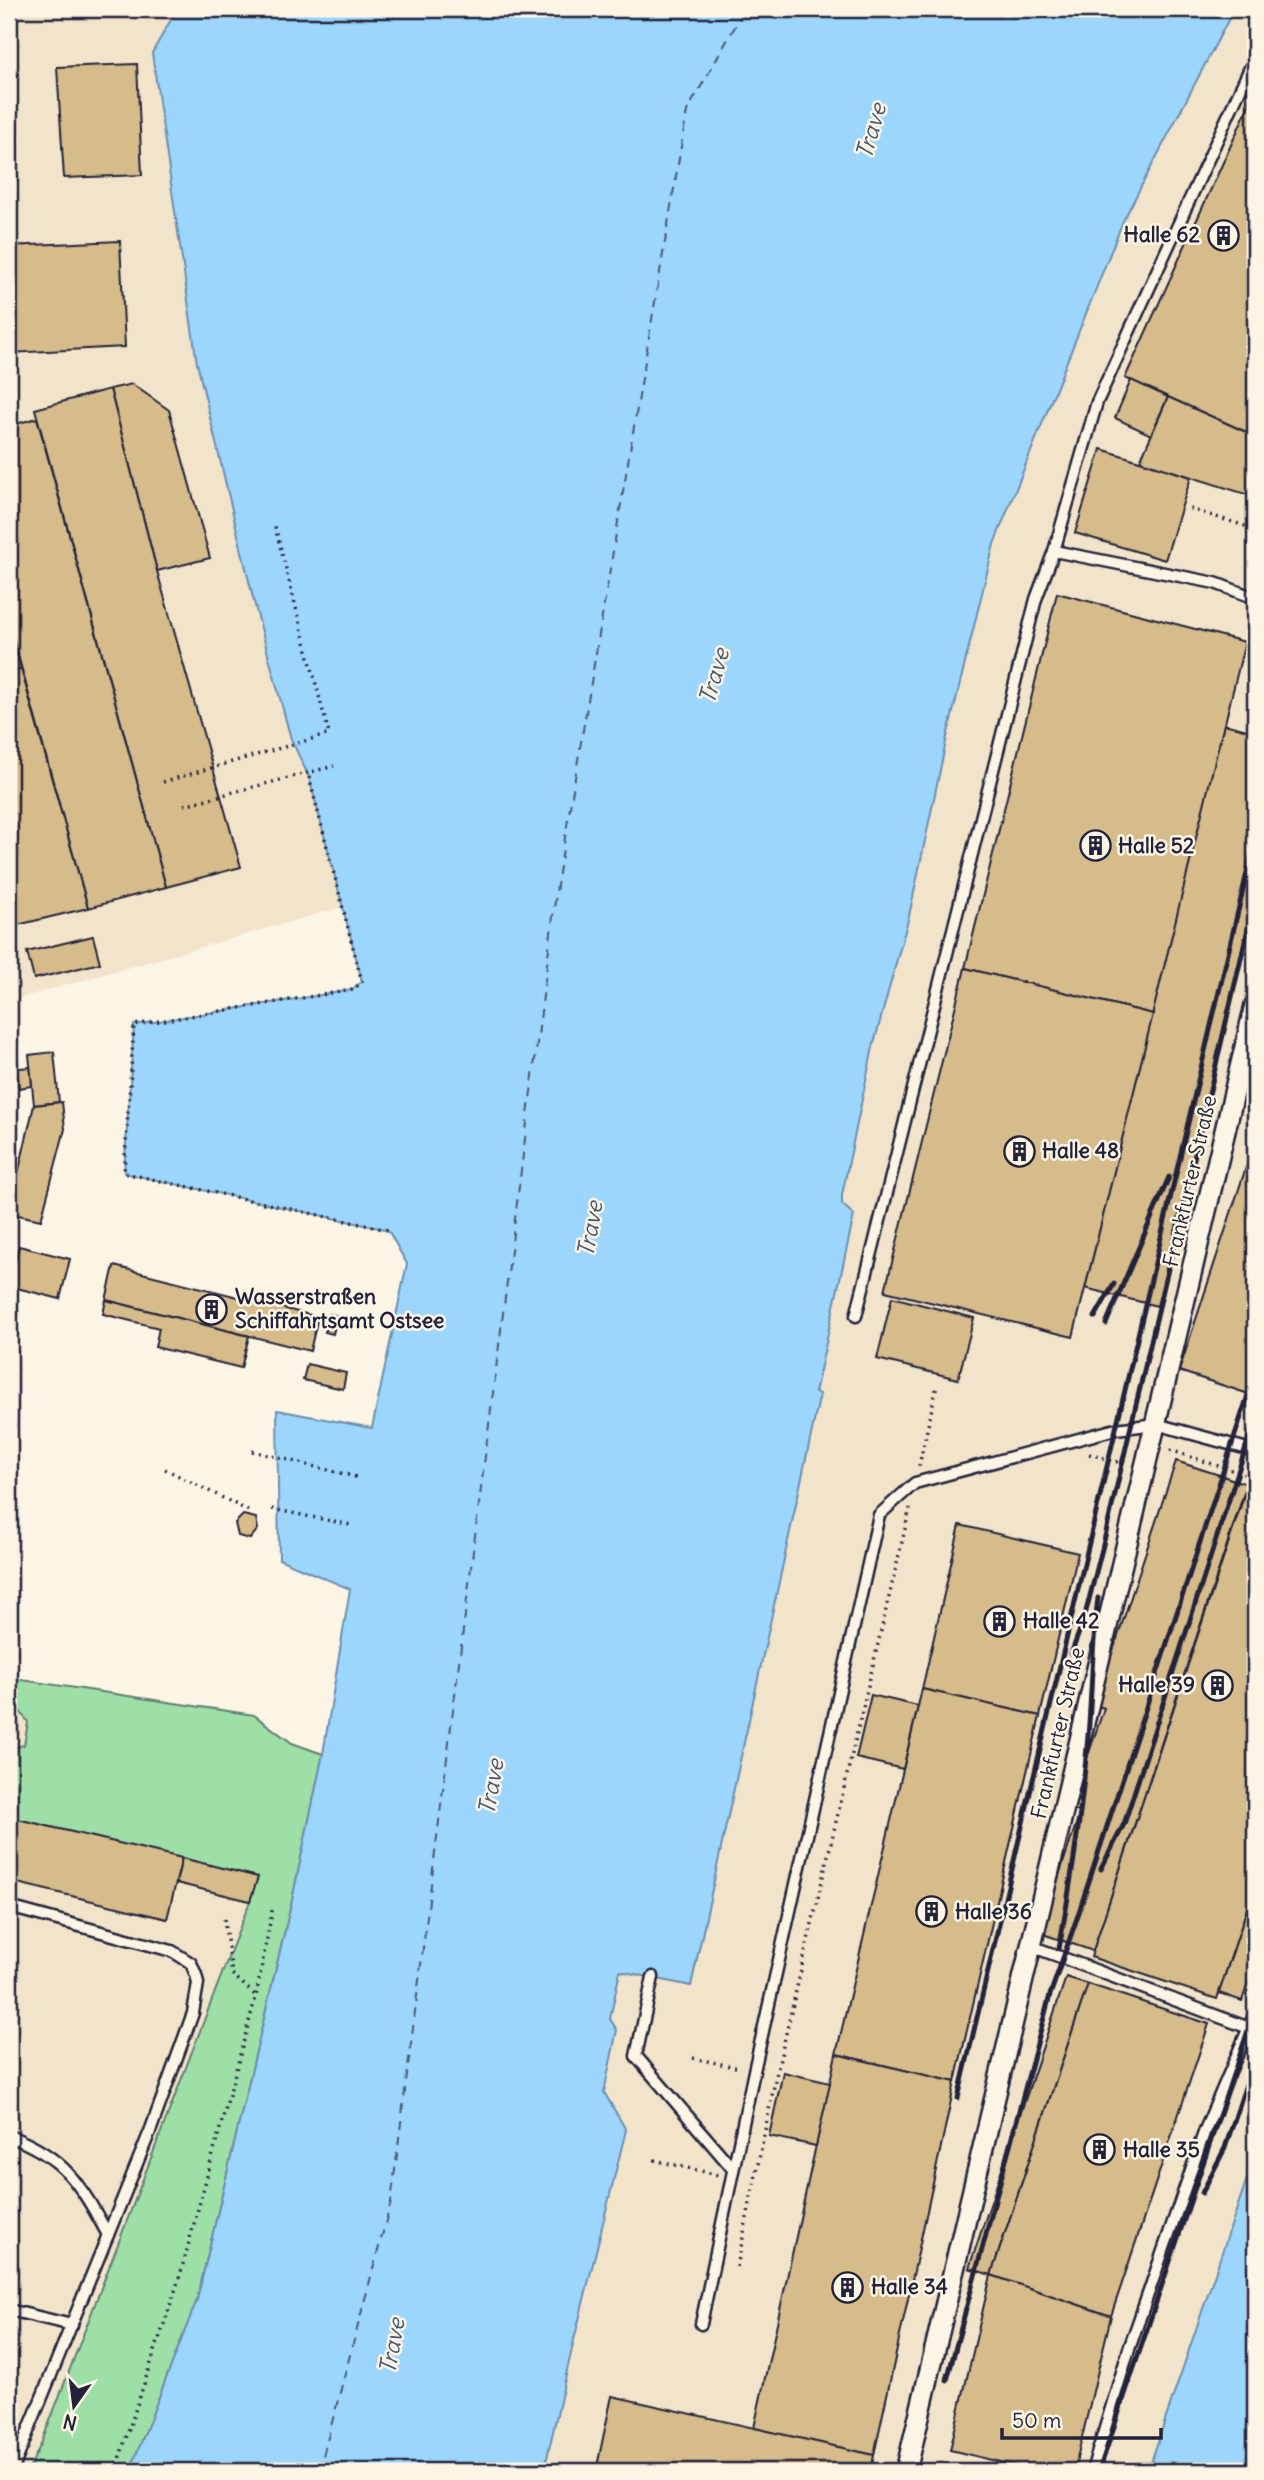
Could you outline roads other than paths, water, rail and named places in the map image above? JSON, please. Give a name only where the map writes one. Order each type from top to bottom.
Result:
[{"type":"street","name":"Frankfurter Straße","points":[[906,2471],[1255,1005]]},
{"type":"lane","points":[[856,1316],[1032,613],[1054,551],[1097,402],[1255,57]]},
{"type":"lane","points":[[1054,551],[1215,583],[1255,598]]},
{"type":"lane","points":[[701,2324],[754,2071],[879,1515],[915,1483],[1115,1429],[1156,1424],[1255,1451]]},
{"type":"lane","points":[[9,1907],[172,1951],[191,1964],[198,1983],[188,2026],[151,2129],[12,2471]]},
{"type":"lane","points":[[1031,1946],[1249,2028]]},
{"type":"lane","points":[[653,1977],[636,2056],[732,2173]]},
{"type":"lane","points":[[1092,2471],[1129,2349],[1205,2130],[1255,2013]]},
{"type":"lane","points":[[9,2136],[34,2145],[57,2161],[75,2179],[108,2235]]},
{"type":"lane","points":[[9,2310],[72,2325]]},
{"type":"water","name":"Trave","points":[[177,9],[1234,9],[1123,221],[994,544],[947,737],[909,916],[873,1047],[842,1195],[842,1204],[854,1215],[815,1393],[820,1394],[691,1986],[620,1971],[610,2019],[617,2030],[604,2092],[626,2130],[544,2471],[130,2471],[197,2300],[291,1905],[323,1754],[350,1589],[279,1559],[277,1410],[372,1428],[407,1264],[388,1230],[124,1173],[134,1025],[352,990],[362,981],[309,777],[291,739],[254,602],[197,363],[152,53]]},
{"type":"water","points":[[1255,2155],[1255,2471],[1148,2471]]},
{"type":"railway","points":[[958,2098],[1255,839]]},
{"type":"railway","points":[[1071,1654],[1084,1619],[1103,1545],[1255,899]]},
{"type":"railway","points":[[1106,1324],[1169,1177]]},
{"type":"railway","points":[[1095,1317],[1114,1284]]},
{"type":"railway","points":[[947,2380],[1050,1995],[1255,1374]]},
{"type":"railway","points":[[1101,1869],[1124,1824],[1255,1419]]},
{"type":"railway","points":[[1059,1949],[1083,1789],[1098,1598]]},
{"type":"railway","points":[[1099,2471],[1255,2010]]},
{"type":"railway","points":[[1202,2193],[1225,2148],[1255,2057]]},
{"type":"place","name":"Halle 62","points":[[1223,235]]},
{"type":"place","name":"Halle 52","points":[[1095,846]]},
{"type":"place","name":"Halle 48","points":[[1019,1151]]},
{"type":"place","name":"Wasserstraßen Schiffahrtsamt Ostsee","points":[[212,1309]]},
{"type":"place","name":"Halle 42","points":[[1000,1621]]},
{"type":"place","name":"Halle 39","points":[[1218,1685]]},
{"type":"place","name":"Halle 36","points":[[932,1912]]},
{"type":"place","name":"Halle 35","points":[[1100,2150]]},
{"type":"place","name":"Halle 34","points":[[848,2287]]}]
